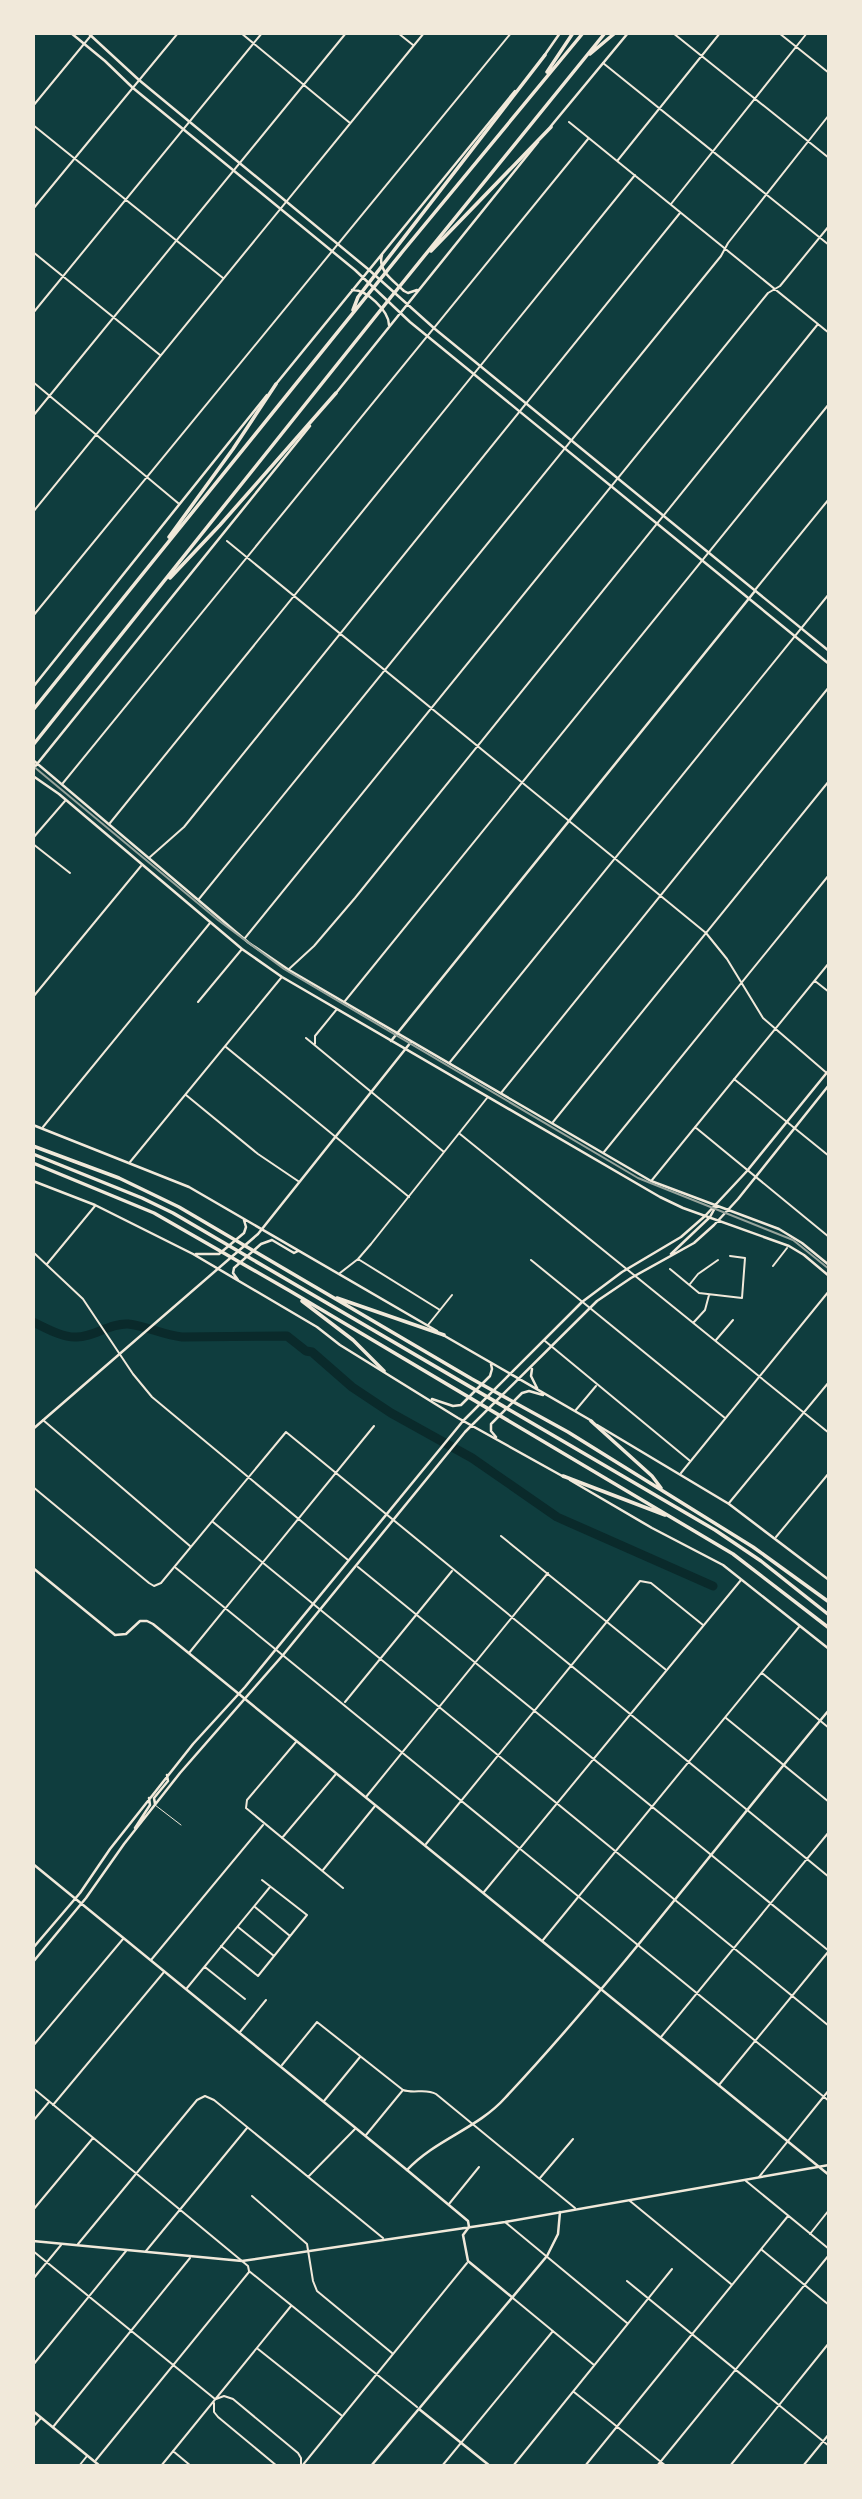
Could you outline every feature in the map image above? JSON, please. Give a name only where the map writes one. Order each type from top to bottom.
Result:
[{"type":"highway","points":[[537,86],[573,33]]},
{"type":"highway","points":[[33,709],[537,86],[583,33]]},
{"type":"highway","points":[[33,745],[605,33]]},
{"type":"highway","points":[[583,60],[615,33]]},
{"type":"highway","points":[[351,316],[358,296],[545,55]]},
{"type":"highway","points":[[412,270],[551,127]]},
{"type":"highway","points":[[145,571],[276,384]]},
{"type":"highway","points":[[154,594],[220,525],[336,393]]},
{"type":"highway","points":[[33,1146],[119,1178],[180,1207],[662,1490],[753,1547],[829,1602]]},
{"type":"highway","points":[[33,1154],[142,1198],[466,1382],[715,1530],[761,1561],[829,1615]]},
{"type":"highway","points":[[33,1163],[154,1213],[290,1291],[733,1554],[829,1628]]},
{"type":"highway","points":[[290,1291],[353,1340],[384,1371]]},
{"type":"highway","points":[[331,1297],[348,1300],[444,1335]]},
{"type":"highway","points":[[591,1421],[652,1476],[662,1490]]},
{"type":"highway","points":[[563,1476],[675,1519]]},
{"type":"main road","points":[[71,33],[133,88],[332,251],[429,337],[829,664]]},
{"type":"main road","points":[[33,687],[351,290],[545,55],[560,33]]},
{"type":"main road","points":[[33,769],[628,33]]},
{"type":"main road","points":[[90,34],[139,80],[338,244],[435,329],[829,651]]},
{"type":"main road","points":[[383,252],[380,265],[397,284],[408,293],[421,288]]},
{"type":"main road","points":[[351,290],[363,291],[387,314],[388,329]]},
{"type":"main road","points":[[391,1041],[755,591]]},
{"type":"main road","points":[[33,760],[245,939],[289,970],[651,1181],[786,1233],[829,1265]]},
{"type":"main road","points":[[33,776],[282,977],[673,1204],[789,1246],[829,1276]]},
{"type":"main road","points":[[33,1429],[262,1228],[412,1041]]},
{"type":"main road","points":[[665,1259],[747,1171],[828,1072]]},
{"type":"main road","points":[[33,1962],[155,1804],[283,1656],[458,1440],[606,1294],[694,1243],[719,1220],[829,1085]]},
{"type":"main road","points":[[33,1125],[188,1187],[243,1217],[681,1473],[776,1537],[829,1580]]},
{"type":"main road","points":[[33,1181],[95,1205],[193,1254],[306,1321],[463,1421],[652,1528],[706,1555],[741,1579],[829,1649]]},
{"type":"main road","points":[[33,1948],[75,1898],[193,1744],[276,1650],[463,1421],[582,1302],[628,1268],[681,1237],[707,1216]]},
{"type":"main road","points":[[193,1254],[219,1254],[244,1234],[247,1227],[243,1217]]},
{"type":"main road","points":[[240,1282],[233,1273],[234,1268],[262,1242],[272,1240],[294,1253],[299,1250]]},
{"type":"main road","points":[[429,1398],[453,1406],[463,1403],[491,1375],[492,1367],[486,1360]]},
{"type":"main road","points":[[532,1367],[531,1376],[539,1391]]},
{"type":"main road","points":[[499,1440],[491,1431],[491,1423],[519,1395],[528,1391],[546,1395]]},
{"type":"main road","points":[[421,1472],[428,1478]]},
{"type":"main road","points":[[33,1568],[115,1635],[123,1636],[138,1622],[148,1621],[829,2175]]},
{"type":"main road","points":[[407,2170],[431,2148],[473,2125],[501,2103],[601,1989],[829,1710]]},
{"type":"main road","points":[[193,1744],[200,1750]]},
{"type":"main road","points":[[155,1804],[154,1798],[168,1781],[167,1776]]},
{"type":"main road","points":[[134,1831],[150,1805],[149,1798]]},
{"type":"main road","points":[[33,1864],[468,2221],[469,2227],[463,2235],[468,2261],[513,2298]]},
{"type":"main road","points":[[33,2241],[242,2261],[505,2222],[829,2165]]},
{"type":"main road","points":[[371,2466],[547,2256],[558,2234],[560,2212]]},
{"type":"main road","points":[[418,2408],[491,2466]]},
{"type":"main road","points":[[33,2411],[100,2466]]},
{"type":"street","points":[[33,209],[178,33]]},
{"type":"street","points":[[241,33],[351,123]]},
{"type":"street","points":[[33,313],[262,33]]},
{"type":"street","points":[[33,416],[346,33]]},
{"type":"street","points":[[398,33],[414,46]]},
{"type":"street","points":[[33,512],[425,33]]},
{"type":"street","points":[[33,616],[511,33]]},
{"type":"street","points":[[673,33],[829,158]]},
{"type":"street","points":[[617,161],[720,33]]},
{"type":"street","points":[[779,33],[829,73]]},
{"type":"street","points":[[670,205],[807,33]]},
{"type":"street","points":[[33,106],[90,34]]},
{"type":"street","points":[[602,62],[829,244]]},
{"type":"street","points":[[199,900],[572,441],[829,115]]},
{"type":"street","points":[[569,122],[829,333]]},
{"type":"street","points":[[33,125],[224,278]]},
{"type":"street","points":[[63,784],[588,139]]},
{"type":"street","points":[[109,824],[635,176]]},
{"type":"street","points":[[149,857],[184,827],[680,213]]},
{"type":"street","points":[[245,939],[768,293],[780,286],[829,226]]},
{"type":"street","points":[[33,252],[160,355]]},
{"type":"street","points":[[289,970],[327,932],[818,324]]},
{"type":"street","points":[[33,382],[179,504]]},
{"type":"street","points":[[344,1001],[829,404]]},
{"type":"street","points":[[755,591],[829,499]]},
{"type":"street","points":[[227,541],[706,933],[727,959],[763,1018],[774,1030],[828,1072]]},
{"type":"street","points":[[449,1063],[829,594]]},
{"type":"street","points":[[501,1093],[829,687]]},
{"type":"street","points":[[553,1123],[829,781]]},
{"type":"street","points":[[33,838],[66,800]]},
{"type":"street","points":[[33,844],[70,873]]},
{"type":"street","points":[[33,997],[142,865]]},
{"type":"street","points":[[603,1153],[829,875]]},
{"type":"street","points":[[42,1129],[211,922]]},
{"type":"street","points":[[198,1002],[243,948]]},
{"type":"street","points":[[651,1181],[829,963]]},
{"type":"street","points":[[130,1162],[282,977]]},
{"type":"street","points":[[814,981],[829,992]]},
{"type":"street","points":[[316,1046],[315,1035],[337,1008]]},
{"type":"street","points":[[306,1038],[445,1153]]},
{"type":"street","points":[[225,1046],[410,1197]]},
{"type":"street","points":[[734,1079],[829,1156]]},
{"type":"street","points":[[185,1095],[248,1146],[299,1182]]},
{"type":"street","points":[[339,1273],[358,1259],[488,1097]]},
{"type":"street","points":[[695,1127],[829,1237]]},
{"type":"street","points":[[460,1134],[829,1433]]},
{"type":"street","points":[[47,1264],[95,1205]]},
{"type":"street","points":[[773,1266],[789,1246]]},
{"type":"street","points":[[33,1252],[74,1288],[152,1397],[349,1560]]},
{"type":"street","points":[[670,1269],[699,1293],[742,1298],[745,1258],[730,1256]]},
{"type":"street","points":[[358,1259],[440,1310]]},
{"type":"street","points":[[531,1260],[724,1418]]},
{"type":"street","points":[[689,1285],[698,1274],[718,1260]]},
{"type":"street","points":[[681,1473],[829,1291]]},
{"type":"street","points":[[428,1326],[452,1295]]},
{"type":"street","points":[[694,1323],[705,1310],[709,1295]]},
{"type":"street","points":[[716,1341],[733,1320]]},
{"type":"street","points":[[543,1340],[690,1461]]},
{"type":"street","points":[[729,1504],[829,1382]]},
{"type":"street","points":[[575,1412],[597,1385]]},
{"type":"street","points":[[43,1420],[191,1547]]},
{"type":"street","points":[[189,1653],[374,1426]]},
{"type":"street","points":[[33,1488],[154,1586],[161,1583],[175,1567],[286,1432],[392,1522],[829,1877]]},
{"type":"street","points":[[776,1537],[829,1473]]},
{"type":"street","points":[[823,1480],[827,1483]]},
{"type":"street","points":[[213,1522],[829,2026]]},
{"type":"street","points":[[502,1536],[665,1670]]},
{"type":"street","points":[[356,1566],[829,1952],[719,2085]]},
{"type":"street","points":[[175,1567],[829,2101]]},
{"type":"street","points":[[344,1704],[452,1570]]},
{"type":"street","points":[[366,1797],[548,1573]]},
{"type":"street","points":[[484,1893],[741,1579]]},
{"type":"street","points":[[425,1845],[642,1580],[651,1583],[703,1625]]},
{"type":"street","points":[[542,1941],[799,1626]]},
{"type":"street","points":[[762,1673],[829,1728]]},
{"type":"street","points":[[725,1717],[829,1802]]},
{"type":"street","points":[[297,1741],[247,1800],[246,1808],[343,1888]]},
{"type":"street","points":[[282,1838],[336,1773]]},
{"type":"street","points":[[322,1871],[376,1805]]},
{"type":"street","points":[[151,1960],[264,1824]]},
{"type":"street","points":[[660,2038],[829,1832]]},
{"type":"street","points":[[221,1946],[258,1976],[307,1916],[262,1880]]},
{"type":"street","points":[[186,1989],[270,1886]]},
{"type":"street","points":[[254,1906],[290,1936]]},
{"type":"street","points":[[237,1926],[274,1956]]},
{"type":"street","points":[[33,2046],[124,1938]]},
{"type":"street","points":[[205,1966],[245,2000]]},
{"type":"street","points":[[53,2105],[165,1971]]},
{"type":"street","points":[[239,2032],[266,2000]]},
{"type":"street","points":[[281,2066],[317,2022],[403,2090],[433,2092],[576,2209]]},
{"type":"street","points":[[323,2101],[361,2056]]},
{"type":"street","points":[[33,2088],[248,2266],[249,2271],[418,2408]]},
{"type":"street","points":[[366,2136],[403,2090]]},
{"type":"street","points":[[758,2177],[829,2091]]},
{"type":"street","points":[[77,2245],[198,2098],[207,2096],[385,2240]]},
{"type":"street","points":[[33,2121],[49,2101]]},
{"type":"street","points":[[145,2252],[247,2127]]},
{"type":"street","points":[[308,2177],[356,2128]]},
{"type":"street","points":[[33,2210],[93,2137]]},
{"type":"street","points":[[539,2179],[573,2139]]},
{"type":"street","points":[[449,2204],[479,2168]]},
{"type":"street","points":[[745,2180],[829,2249]]},
{"type":"street","points":[[252,2196],[306,2242],[317,2291],[392,2353]]},
{"type":"street","points":[[629,2200],[732,2285]]},
{"type":"street","points":[[810,2234],[829,2210]]},
{"type":"street","points":[[585,2466],[788,2216]]},
{"type":"street","points":[[505,2222],[628,2323]]},
{"type":"street","points":[[33,2279],[62,2244]]},
{"type":"street","points":[[761,2249],[829,2305]]},
{"type":"street","points":[[33,2365],[127,2250]]},
{"type":"street","points":[[33,2251],[215,2399]]},
{"type":"street","points":[[657,2466],[829,2255]]},
{"type":"street","points":[[53,2427],[191,2257]]},
{"type":"street","points":[[301,2466],[468,2261]]},
{"type":"street","points":[[513,2466],[672,2269]]},
{"type":"street","points":[[95,2462],[249,2271]]},
{"type":"street","points":[[627,2281],[829,2446]]},
{"type":"street","points":[[513,2298],[594,2365]]},
{"type":"street","points":[[161,2466],[291,2305]]},
{"type":"street","points":[[443,2466],[553,2331]]},
{"type":"street","points":[[730,2466],[829,2343]]},
{"type":"street","points":[[257,2348],[342,2416]]},
{"type":"street","points":[[573,2391],[666,2466]]},
{"type":"street","points":[[215,2399],[224,2396],[233,2399],[298,2453],[301,2466]]},
{"type":"street","points":[[215,2399],[214,2409],[218,2417],[277,2466]]},
{"type":"street","points":[[33,2427],[41,2418]]},
{"type":"street","points":[[803,2466],[829,2434]]},
{"type":"street","points":[[173,2451],[191,2466]]},
{"type":"street","points":[[79,2466],[87,2455]]},
{"type":"lane","points":[[155,1804],[181,1825]]},
{"type":"waterway","points":[[33,1322],[70,1337],[82,1337],[121,1324],[182,1337],[287,1336],[306,1351],[312,1352],[352,1387],[391,1413],[472,1458],[557,1517],[713,1586]]},
{"type":"tram line","points":[[33,766],[218,920],[284,969],[638,1178],[793,1240],[829,1269]]}]
